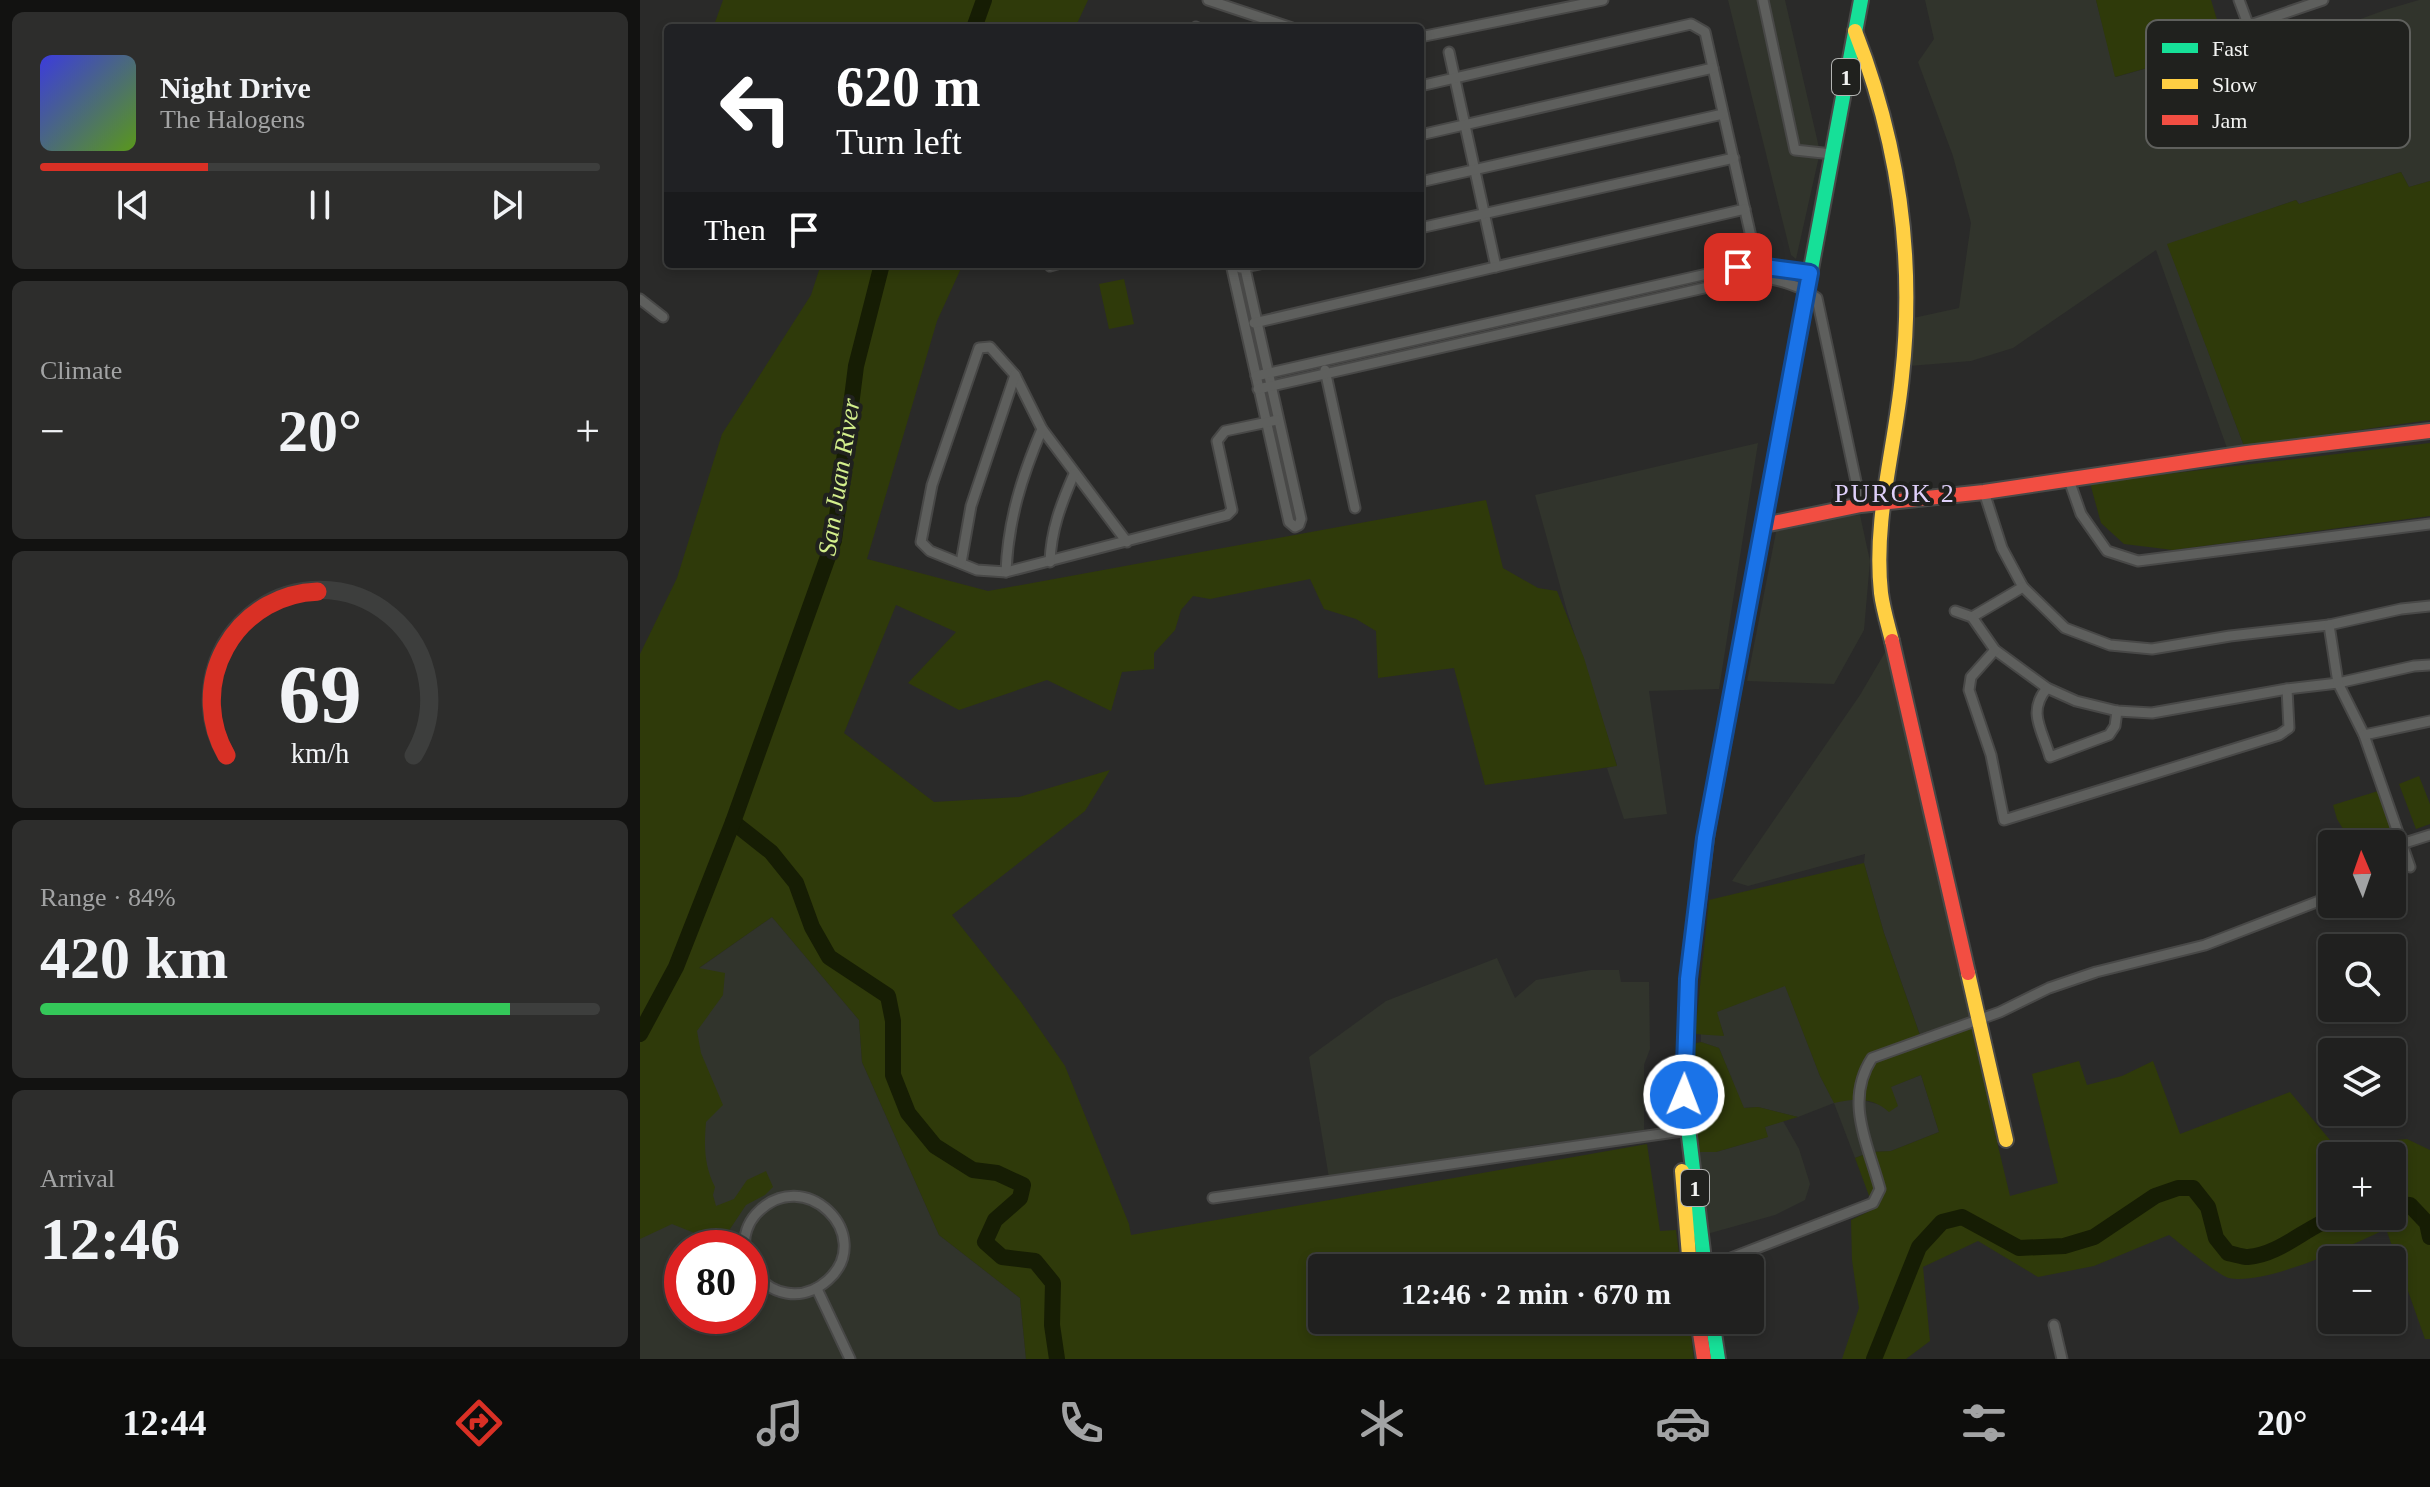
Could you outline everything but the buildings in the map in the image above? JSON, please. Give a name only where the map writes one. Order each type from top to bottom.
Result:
[{"type":"main road","name":"1","points":[[1688,1254],[1684,1219],[1684,1021],[1698,884],[1861,0]]},
{"type":"main road","points":[[1855,31],[1869,61],[1889,135],[1902,196],[1907,267],[1904,362],[1883,502],[1881,594],[2006,1140]]},
{"type":"main road","points":[[1764,525],[1861,505],[1984,492],[2247,453],[2430,431]]},
{"type":"main road","name":"1","points":[[1684,1130],[1703,1254]]},
{"type":"main road","points":[[1700,1334],[1704,1359]]},
{"type":"main road","points":[[1714,1334],[1718,1359]]},
{"type":"street","points":[[1208,0],[1280,24]]},
{"type":"street","points":[[1424,36],[1603,0]]},
{"type":"street","points":[[1763,0],[1795,150],[1832,154]]},
{"type":"street","points":[[2239,0],[2246,20]]},
{"type":"street","points":[[2260,20],[2323,0]]},
{"type":"street","points":[[1424,85],[1691,24],[1705,32],[1758,271]]},
{"type":"street","points":[[1449,52],[1496,267]]},
{"type":"street","points":[[1424,134],[1713,68]]},
{"type":"street","points":[[1424,181],[1723,114]]},
{"type":"street","points":[[1424,227],[1734,158]]},
{"type":"street","points":[[1245,325],[1745,209]]},
{"type":"street","points":[[1258,389],[1325,368],[1738,267],[1810,273]]},
{"type":"street","points":[[1232,268],[1289,522],[1295,527],[1301,519],[1244,268]]},
{"type":"street","points":[[1758,271],[1817,298],[1861,505]]},
{"type":"street","points":[[640,299],[663,317]]},
{"type":"street","points":[[1127,542],[1042,429],[1015,375],[990,347],[979,348],[932,485],[921,542],[930,551],[977,570],[1006,572],[1050,562],[1127,542],[1227,515],[1232,510],[1217,441],[1225,431],[1277,420]]},
{"type":"street","points":[[1256,376],[1325,368]]},
{"type":"street","points":[[1325,368],[1355,508]]},
{"type":"street","points":[[961,563],[971,506],[1015,375]]},
{"type":"street","points":[[1006,572],[1014,504],[1042,429]]},
{"type":"street","points":[[1050,562],[1051,539],[1058,510],[1074,474]]},
{"type":"street","points":[[2069,480],[2081,514],[2107,551],[2138,561],[2430,524]]},
{"type":"street","points":[[1984,492],[2002,548],[2023,587],[2065,628],[2110,645],[2152,649],[2230,636],[2329,625],[2401,609],[2430,606]]},
{"type":"street","points":[[1972,617],[2023,587]]},
{"type":"street","points":[[1955,611],[1972,617],[1995,650],[2047,688],[2076,701],[2117,711],[2152,713],[2430,665]]},
{"type":"street","points":[[2329,625],[2338,683],[2364,735],[2392,830]]},
{"type":"street","points":[[1995,650],[1971,677],[1969,690],[1991,755],[2004,820],[2279,735],[2289,728],[2287,689]]},
{"type":"street","points":[[2047,688],[2037,700],[2035,709],[2050,757],[2109,735],[2115,726],[2117,711]]},
{"type":"street","points":[[2364,735],[2430,721]]},
{"type":"street","points":[[2406,842],[2430,835]]},
{"type":"street","points":[[2406,860],[2410,867]]},
{"type":"street","points":[[1741,1254],[1873,1203],[1880,1189],[1857,1108],[1862,1074],[1872,1058],[2000,1012],[2060,984],[2205,945],[2318,901]]},
{"type":"street","points":[[1213,1198],[1684,1130]]},
{"type":"street","points":[[748,1230],[750,1221],[765,1204],[786,1196],[804,1196],[820,1203],[834,1215],[842,1231],[844,1248],[836,1272],[817,1289],[797,1295],[776,1292],[768,1287]]},
{"type":"street","points":[[817,1289],[850,1359]]},
{"type":"street","points":[[2054,1325],[2062,1359]]},
{"type":"shaded area","points":[[1728,0],[1785,0],[1820,152],[1796,259],[1791,255]]},
{"type":"shaded area","points":[[1925,0],[2096,0],[2116,77],[2146,68],[2146,148],[2410,148],[2410,20],[2358,20],[2419,0],[2430,0],[2430,181],[2409,187],[2401,172],[2299,204],[2296,200],[2168,245],[2244,446],[2227,448],[2156,250],[2013,348],[1971,361],[1909,366],[1913,318],[1959,308],[1971,223],[1953,156],[1918,62],[1934,39]]},
{"type":"shaded area","points":[[1758,443],[1719,689],[1649,691],[1667,814],[1624,819],[1607,768],[1617,765],[1567,611],[1535,495]]},
{"type":"shaded area","points":[[1860,515],[1870,561],[1864,630],[1834,684],[1747,681],[1777,527],[1789,521]]},
{"type":"shaded area","points":[[1887,649],[1977,1016],[1920,1035],[1884,933],[1864,863],[1865,854],[1748,886],[1732,881],[1860,695]]},
{"type":"shaded area","points":[[772,917],[859,1020],[862,1062],[939,1235],[1020,1298],[1026,1359],[640,1359],[640,1135],[698,969]]},
{"type":"shaded area","points":[[1497,958],[1515,998],[1536,980],[1591,970],[1619,970],[1621,982],[1649,982],[1650,1049],[1644,1065],[1644,1132],[1535,1145],[1330,1184],[1309,1057],[1386,1001]]},
{"type":"shaded area","points":[[1785,985],[1820,1076],[1834,1102],[1854,1098],[1881,1105],[1890,1087],[1921,1075],[1939,1132],[1891,1151],[1871,1152],[1855,1158],[1834,1103],[1798,1117],[1758,1107],[1743,1108],[1719,1048],[1701,1042],[1701,1034],[1724,1035],[1716,1012]]},
{"type":"shaded area","points":[[1783,1121],[1799,1149],[1810,1184],[1805,1200],[1775,1215],[1707,1234],[1698,1152],[1716,1152],[1767,1137],[1765,1127]]},
{"type":"green space","points":[[723,0],[1088,0],[1077,24],[714,24]]},
{"type":"green space","points":[[2096,0],[2211,0],[2217,20],[2146,20],[2146,68],[2115,77]]},
{"type":"green space","points":[[2401,172],[2409,187],[2430,181],[2430,420],[2244,446],[2167,244],[2296,200],[2299,204]]},
{"type":"green space","points":[[820,268],[961,268],[937,321],[867,559],[988,591],[1486,500],[1503,568],[1538,588],[1557,591],[1584,658],[1617,766],[1485,785],[1454,668],[1378,678],[1376,631],[1356,619],[1324,609],[1310,579],[1210,599],[1193,596],[1181,610],[1175,630],[1154,653],[1154,669],[1122,672],[1111,711],[1047,680],[959,710],[908,683],[956,632],[896,605],[844,733],[934,802],[1019,797],[1110,770],[1085,811],[952,915],[1021,1002],[1065,1066],[1131,1235],[1647,1144],[1660,1231],[1676,1230],[1679,1254],[1308,1254],[1308,1334],[1691,1334],[1694,1359],[1026,1359],[1020,1298],[939,1235],[862,1062],[859,1020],[772,917],[699,968],[725,973],[723,995],[697,1031],[701,1053],[723,1105],[706,1122],[705,1131],[706,1155],[715,1187],[713,1195],[716,1206],[734,1199],[747,1180],[766,1171],[773,1187],[746,1205],[729,1230],[687,1230],[672,1224],[640,1239],[640,654],[677,578],[722,434],[811,295]]},
{"type":"green space","points":[[1124,279],[1134,324],[1109,329],[1099,284]]},
{"type":"green space","points":[[2430,443],[2430,516],[2173,550],[2124,544],[2101,523],[2090,483]]},
{"type":"green space","points":[[2419,776],[2430,804],[2430,824],[2416,829],[2399,784]]},
{"type":"green space","points":[[2378,791],[2391,828],[2344,830],[2333,805]]},
{"type":"green space","points":[[1864,863],[1884,933],[1922,1041],[1975,1022],[1986,1062],[1993,1125],[2010,1196],[2058,1183],[2032,1074],[2079,1061],[2087,1085],[2122,1076],[2153,1061],[2180,1134],[2290,1092],[2332,1142],[2318,1142],[2318,1230],[2384,1230],[2349,1246],[2318,1246],[2318,1258],[2286,1270],[2245,1279],[2224,1276],[2169,1235],[2094,1266],[2038,1277],[1978,1241],[1923,1267],[1930,1341],[1906,1359],[1842,1359],[1859,1308],[1852,1260],[1851,1220],[1874,1209],[1855,1158],[1871,1152],[1891,1151],[1939,1132],[1921,1075],[1891,1087],[1898,1106],[1889,1112],[1863,1100],[1834,1103],[1820,1076],[1785,986],[1717,1012],[1724,1036],[1695,1034],[1709,900]]},
{"type":"green space","points":[[1701,1042],[1719,1048],[1744,1108],[1758,1107],[1798,1117],[1765,1127],[1768,1137],[1716,1152],[1698,1152],[1692,1044]]},
{"type":"green space","points":[[2407,1139],[2430,1150],[2430,1339],[2425,1339],[2406,1285],[2406,1246],[2392,1246],[2386,1230],[2406,1230],[2406,1142],[2376,1142]]},
{"type":"waterway","name":"San Juan River","points":[[975,24],[984,0]]},
{"type":"waterway","name":"San Juan River","points":[[640,1034],[676,967],[733,822],[834,540],[856,366],[881,268]]},
{"type":"waterway","points":[[733,822],[771,852],[796,883],[812,927],[829,957],[888,996],[893,1021],[893,1075],[908,1113],[935,1146],[973,1170],[997,1173],[1023,1185],[1020,1198],[995,1220],[985,1242],[1002,1257],[1035,1261],[1053,1283],[1052,1325],[1057,1359]]},
{"type":"waterway","points":[[1874,1359],[1919,1247],[1942,1222],[1962,1217],[2019,1248],[2064,1246],[2094,1237],[2155,1196],[2178,1188],[2193,1188],[2208,1207],[2216,1238],[2228,1253],[2248,1257],[2260,1255],[2318,1225]]},
{"type":"waterway","points":[[2406,1205],[2410,1205],[2427,1223],[2430,1237]]},
{"type":"traffic: fast","points":[[1801,323],[1861,0]]},
{"type":"traffic: fast","points":[[1703,1254],[1684,1095],[1688,979],[1707,830]]},
{"type":"traffic: fast","points":[[1714,1334],[1718,1359]]},
{"type":"traffic: slow","points":[[1855,31],[1870,73],[1892,157],[1904,244],[1906,288],[1902,376],[1882,512],[1879,566],[1884,611],[1892,641]]},
{"type":"traffic: slow","points":[[1707,830],[1801,323]]},
{"type":"traffic: slow","points":[[1968,973],[2006,1140]]},
{"type":"traffic: slow","points":[[1682,1171],[1689,1254]]},
{"type":"traffic: jam","points":[[1764,525],[1861,505],[1984,492],[2247,453],[2430,431]]},
{"type":"traffic: jam","points":[[1892,641],[1968,973]]},
{"type":"traffic: jam","points":[[1700,1334],[1704,1359]]},
{"type":"district","name":"PUROK 2","points":[[1895,493]]},
{"type":"route","points":[[1684,1095],[1684,1021],[1693,918],[1705,838],[1810,273],[1758,266],[1738,267]]}]
